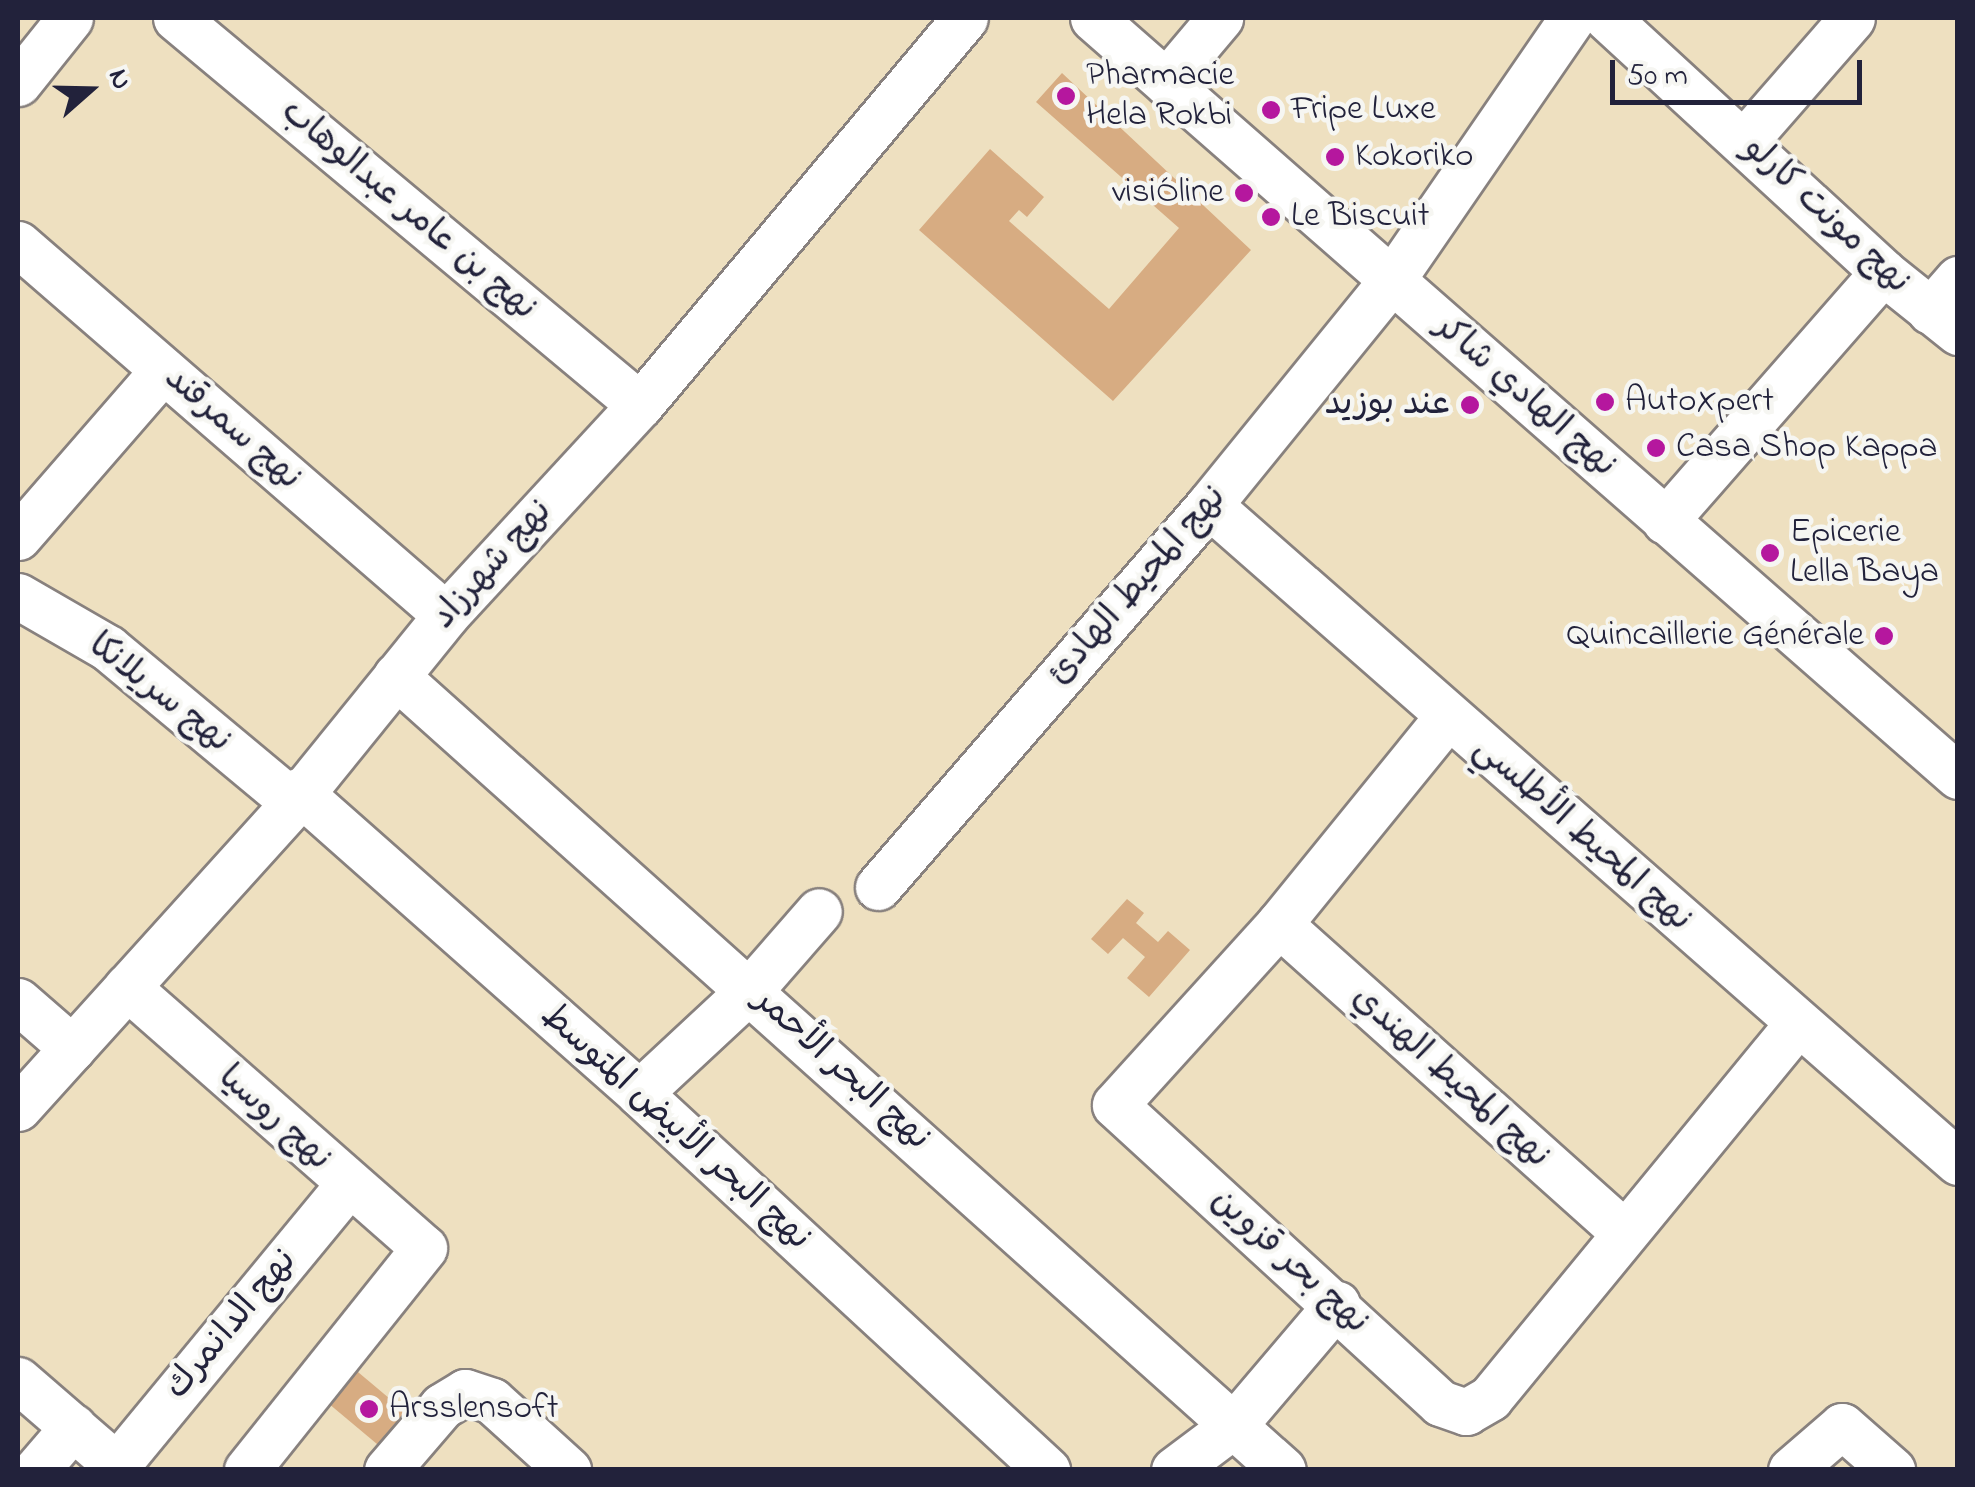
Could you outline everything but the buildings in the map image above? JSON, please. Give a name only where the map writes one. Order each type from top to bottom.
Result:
[{"type":"street","points":[[18,83],[70,18]]},
{"type":"street","name":"نهج بن عامر عبدالوهاب","points":[[176,18],[640,405]]},
{"type":"street","name":"نهج شهرزاد","points":[[18,1108],[296,797],[446,615],[640,405],[965,18]]},
{"type":"street","name":"نهج الهادي شاكر","points":[[1093,18],[1958,776]]},
{"type":"street","points":[[1166,82],[1220,18]]},
{"type":"street","name":"نهج المحيط الهادئ","points":[[878,887],[1208,505],[1392,280],[1572,18]]},
{"type":"street","name":"نهج مونت كارلو","points":[[1607,18],[1882,272],[1948,307]]},
{"type":"street","points":[[1744,142],[1852,18]]},
{"type":"street","name":"نهج سمرقند","points":[[18,244],[446,615]]},
{"type":"street","points":[[1665,520],[1882,272]]},
{"type":"street","points":[[18,537],[163,370]]},
{"type":"street","name":"نهج المحيط الأطلسي","points":[[1208,505],[1958,1162]]},
{"type":"street","name":"نهج سريلانكا","points":[[18,596],[108,648],[296,797]]},
{"type":"street","name":"نهج البحر الأحمر","points":[[396,676],[752,989],[1282,1470]]},
{"type":"street","name":"نهج بحر قزوين","points":[[1448,716],[1278,924],[1115,1105],[1337,1304],[1440,1403],[1466,1412],[1490,1398],[1622,1231],[1797,1024]]},
{"type":"street","name":"نهج البحر الأبيض المتوسط","points":[[296,797],[639,1092],[1047,1470]]},
{"type":"street","points":[[639,1092],[752,989],[820,910]]},
{"type":"street","name":"نهج المحيط الهندي","points":[[1278,924],[1622,1231]]},
{"type":"street","name":"نهج روسيا","points":[[127,988],[424,1248],[247,1470]]},
{"type":"street","points":[[18,1001],[72,1048]]},
{"type":"street","name":"نهج الدانمرك","points":[[120,1467],[348,1185]]},
{"type":"street","points":[[1174,1470],[1234,1425],[1337,1304]]},
{"type":"street","points":[[18,1380],[120,1467]]},
{"type":"street","points":[[388,1470],[442,1406],[465,1392],[492,1401],[568,1470]]},
{"type":"street","points":[[1791,1470],[1842,1426],[1892,1470]]},
{"type":"street","points":[[36,1470],[72,1427]]},
{"type":"place","name":"Pharmacie Hela Rokbi","points":[[1066,96]]},
{"type":"place","name":"Fripe Luxe","points":[[1271,110]]},
{"type":"place","name":"Kokoriko","points":[[1335,157]]},
{"type":"place","name":"visiÓline","points":[[1244,193]]},
{"type":"place","name":"Le Biscuit","points":[[1271,217]]},
{"type":"place","name":"AutoXpert","points":[[1605,402]]},
{"type":"place","name":"عند بوزيد","points":[[1470,405]]},
{"type":"place","name":"Casa Shop Kappa","points":[[1656,448]]},
{"type":"place","name":"Epicerie Lella Baya","points":[[1770,553]]},
{"type":"place","name":"Quincaillerie Générale","points":[[1884,636]]},
{"type":"place","name":"Arsslensoft","points":[[369,1409]]}]
